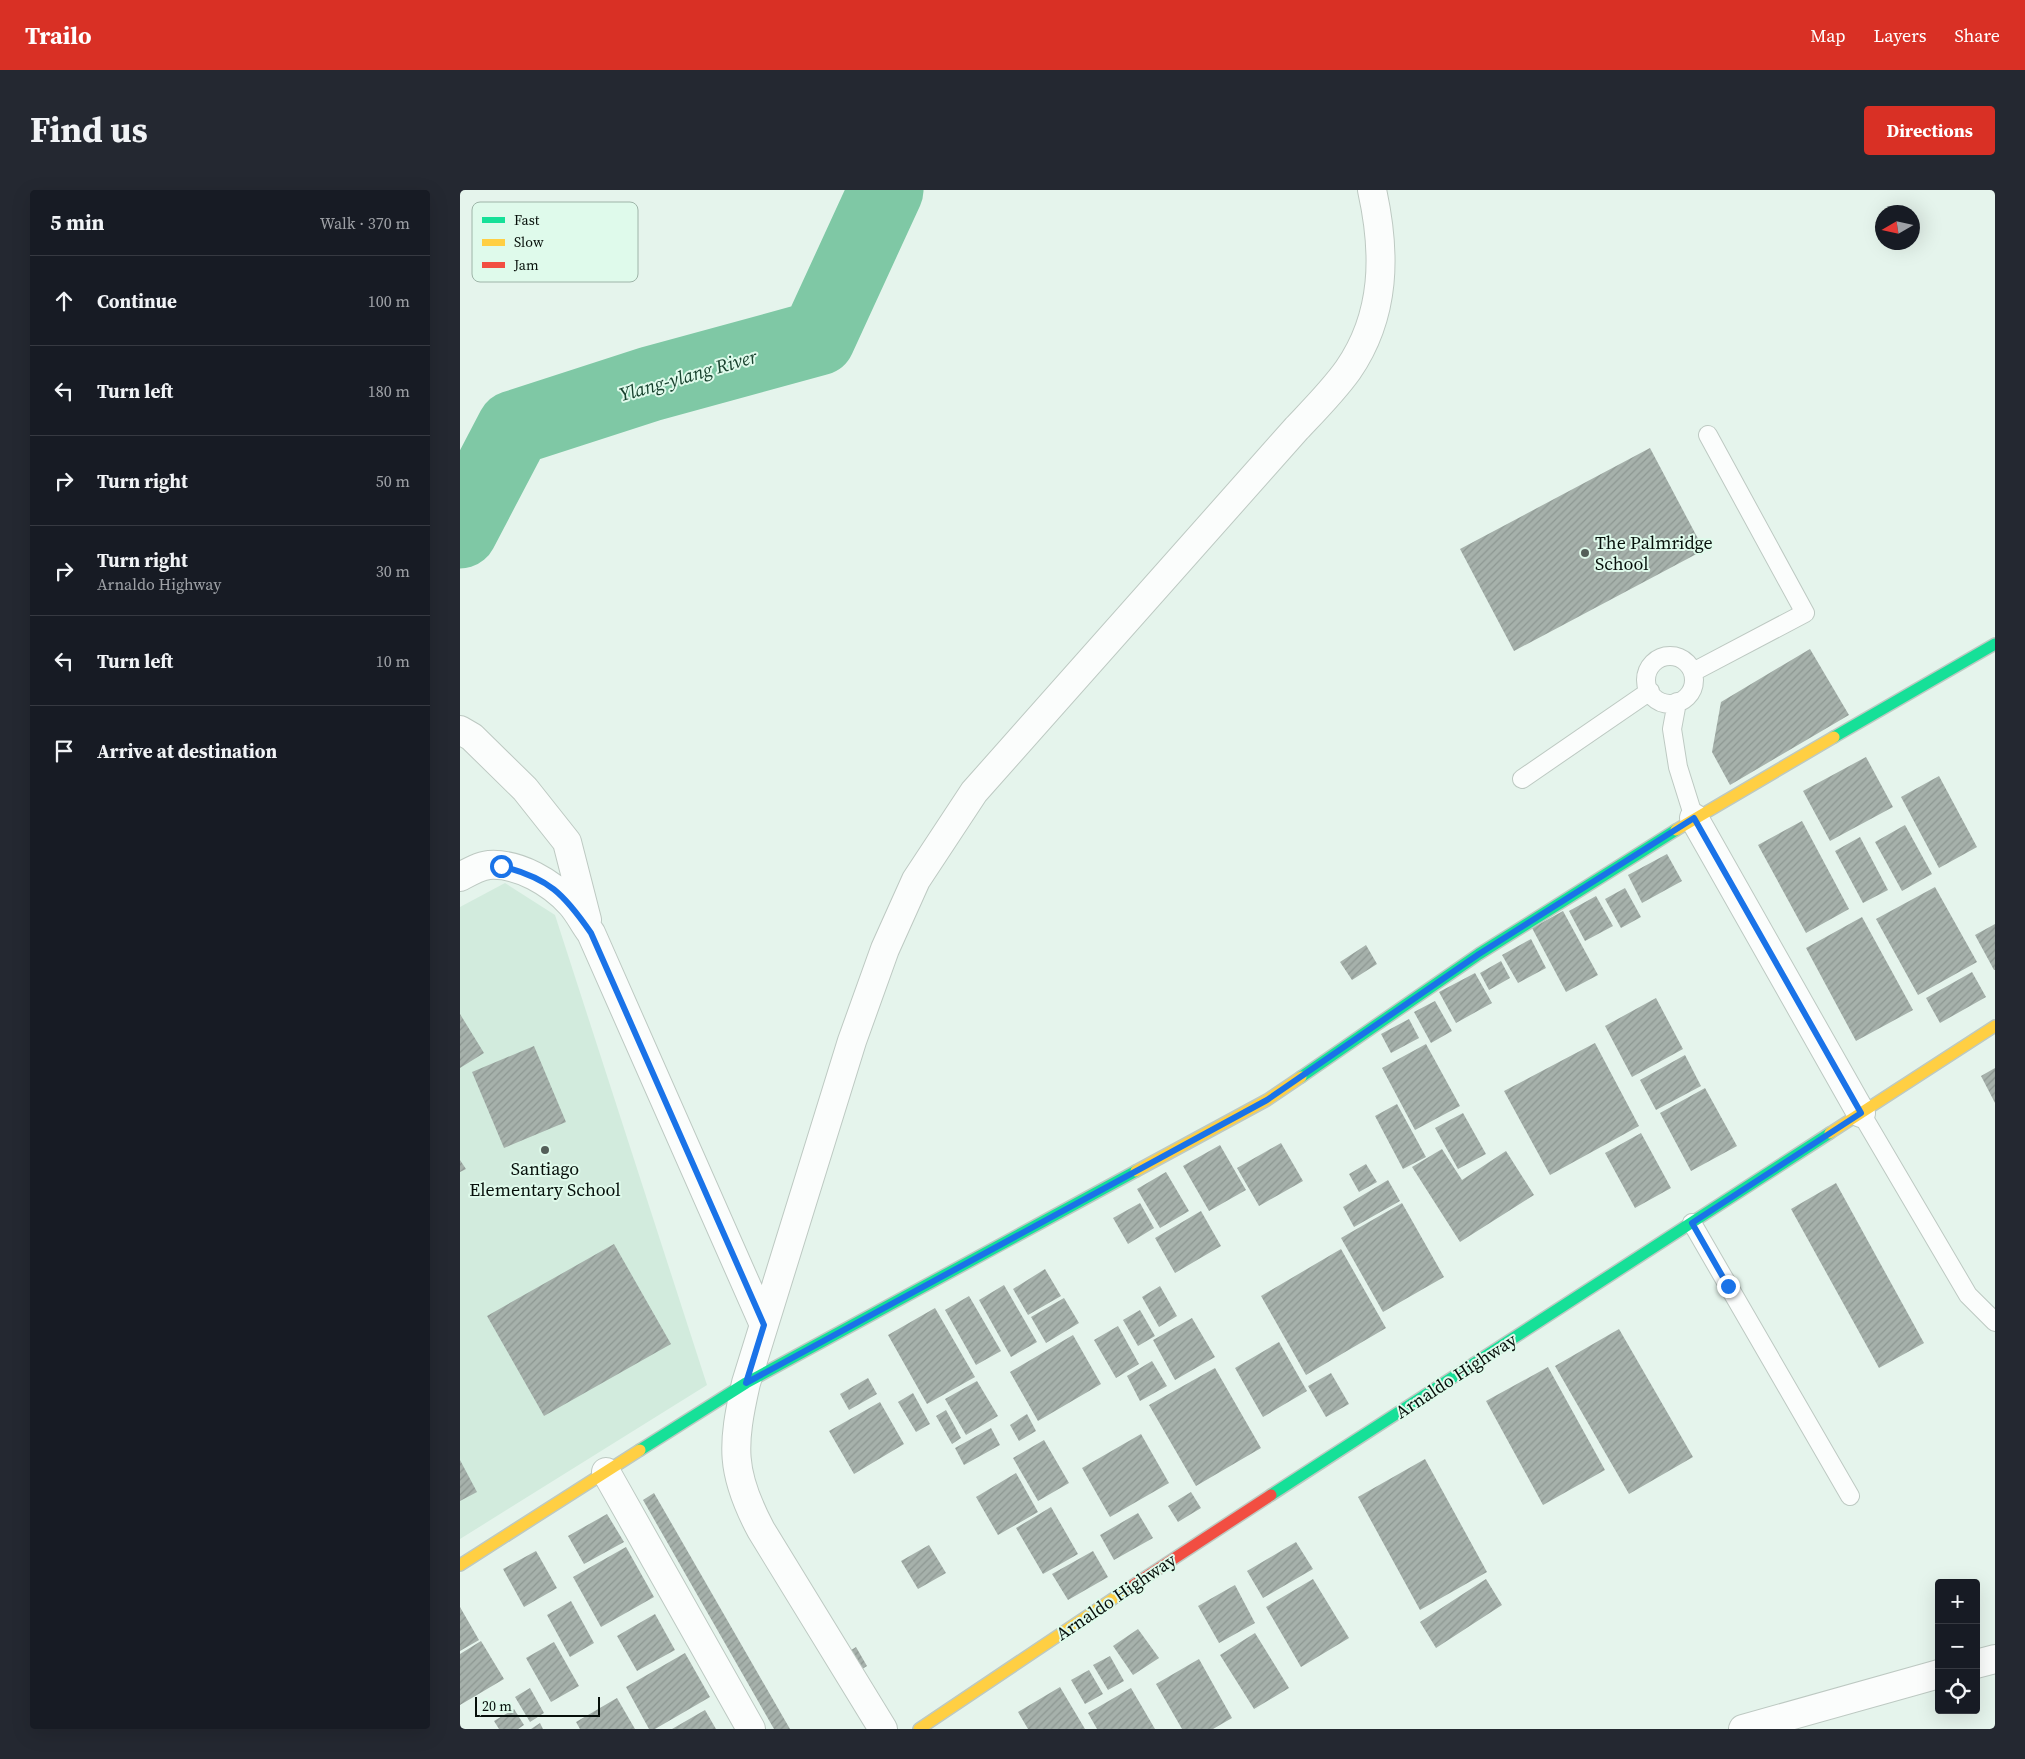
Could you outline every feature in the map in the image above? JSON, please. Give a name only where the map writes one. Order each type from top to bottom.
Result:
[{"type":"street","points":[[884,1729],[761,1530],[747,1504],[736,1458],[740,1413],[746,1383],[852,1041],[885,949],[916,880],[974,792],[1330,393],[1349,369],[1365,339],[1378,299],[1382,262],[1377,214],[1372,190]]},
{"type":"street","points":[[460,1565],[746,1383],[1267,1100],[1479,954],[1694,818],[1995,644]]},
{"type":"street","points":[[460,730],[472,737],[525,789],[567,842],[591,933],[764,1325]]},
{"type":"street","points":[[1694,818],[1861,1113]]},
{"type":"street","points":[[460,877],[487,865],[501,866],[534,876],[554,888],[572,905],[591,933]]},
{"type":"street","name":"Arnaldo Highway","points":[[919,1729],[1171,1560],[1995,1026]]},
{"type":"street","points":[[606,1472],[751,1729]]},
{"type":"street","points":[[1980,1663],[1995,1659]]},
{"type":"street","points":[[1743,1729],[1935,1675]]},
{"type":"lane","points":[[1693,672],[1805,613],[1708,435]]},
{"type":"lane","points":[[1662,657],[1676,657],[1683,660],[1693,672],[1693,687],[1684,699],[1677,702],[1669,704],[1654,698],[1646,684],[1646,675],[1655,662],[1662,657]]},
{"type":"lane","points":[[1522,779],[1650,691]]},
{"type":"lane","points":[[1677,702],[1672,729],[1678,767],[1694,818]]},
{"type":"lane","points":[[1861,1113],[1968,1295],[1995,1322]]},
{"type":"lane","points":[[1692,1223],[1850,1496]]},
{"type":"shaded area","name":"Santiago Elementary School","points":[[505,883],[555,915],[707,1385],[460,1539],[460,907]]},
{"type":"building","points":[[1650,448],[1704,550],[1514,651],[1460,549]]},
{"type":"building","points":[[1810,649],[1849,715],[1730,785],[1712,752],[1721,702]]},
{"type":"building","points":[[1866,757],[1893,807],[1830,841],[1803,791]]},
{"type":"building","points":[[1939,776],[1977,847],[1939,868],[1901,797]]},
{"type":"building","points":[[1802,821],[1849,909],[1806,933],[1758,845]]},
{"type":"building","points":[[1905,825],[1932,874],[1902,891],[1875,842]]},
{"type":"building","points":[[1860,837],[1888,890],[1863,903],[1835,851]]},
{"type":"building","points":[[1667,854],[1682,881],[1642,903],[1628,875]]},
{"type":"building","points":[[1935,887],[1977,962],[1918,995],[1876,919]]},
{"type":"building","points":[[1625,888],[1641,917],[1621,928],[1605,899]]},
{"type":"building","points":[[1596,896],[1613,926],[1585,941],[1569,911]]},
{"type":"building","points":[[1563,911],[1598,975],[1566,992],[1532,928]]},
{"type":"building","points":[[1862,917],[1913,1010],[1856,1041],[1806,948]]},
{"type":"building","points":[[1995,924],[1995,970],[1994,970],[1975,935]]},
{"type":"building","points":[[1531,939],[1546,968],[1518,983],[1502,955]]},
{"type":"building","points":[[1366,945],[1377,964],[1352,980],[1340,962]]},
{"type":"building","points":[[1501,961],[1510,978],[1489,990],[1480,973]]},
{"type":"building","points":[[1972,972],[1986,997],[1940,1023],[1926,998]]},
{"type":"building","points":[[1475,973],[1492,1003],[1456,1023],[1439,992]]},
{"type":"building","points":[[1656,998],[1683,1049],[1632,1077],[1605,1026]]},
{"type":"building","points":[[1435,1001],[1452,1031],[1431,1043],[1414,1012]]},
{"type":"building","points":[[460,1014],[484,1053],[460,1068]]},
{"type":"building","points":[[1409,1019],[1419,1038],[1391,1053],[1381,1034]]},
{"type":"building","points":[[1595,1043],[1639,1126],[1550,1175],[1504,1091]]},
{"type":"building","points":[[1426,1044],[1460,1106],[1415,1130],[1382,1068]]},
{"type":"building","points":[[534,1046],[566,1122],[504,1148],[472,1072]]},
{"type":"building","points":[[1685,1055],[1701,1086],[1656,1110],[1640,1080]]},
{"type":"building","points":[[1995,1068],[1995,1103],[1981,1076]]},
{"type":"building","points":[[1705,1088],[1737,1146],[1691,1171],[1660,1113]]},
{"type":"building","points":[[1397,1104],[1426,1157],[1403,1169],[1375,1116]]},
{"type":"building","points":[[1463,1113],[1486,1154],[1458,1169],[1435,1128]]},
{"type":"building","points":[[1641,1133],[1671,1188],[1635,1208],[1605,1153]]},
{"type":"building","points":[[1281,1143],[1303,1181],[1259,1206],[1237,1168]]},
{"type":"building","points":[[1220,1145],[1246,1190],[1209,1211],[1183,1166]]},
{"type":"building","points":[[1442,1149],[1462,1180],[1506,1151],[1534,1195],[1460,1242],[1412,1167]]},
{"type":"building","points":[[460,1160],[466,1169],[460,1172]]},
{"type":"building","points":[[1366,1164],[1377,1182],[1359,1192],[1349,1174]]},
{"type":"building","points":[[1166,1172],[1189,1211],[1160,1228],[1137,1189]]},
{"type":"building","points":[[1388,1180],[1400,1201],[1354,1227],[1343,1207]]},
{"type":"building","points":[[1836,1183],[1924,1343],[1879,1368],[1791,1209]]},
{"type":"building","points":[[1140,1203],[1154,1228],[1128,1244],[1113,1218]]},
{"type":"building","points":[[1402,1203],[1444,1277],[1383,1312],[1341,1238]]},
{"type":"building","points":[[1201,1211],[1221,1246],[1175,1273],[1155,1238]]},
{"type":"building","points":[[614,1244],[671,1344],[544,1416],[487,1316]]},
{"type":"building","points":[[1341,1249],[1386,1328],[1306,1375],[1261,1296]]},
{"type":"building","points":[[1045,1269],[1061,1296],[1028,1315],[1013,1289]]},
{"type":"building","points":[[1004,1285],[1037,1342],[1011,1357],[979,1300]]},
{"type":"building","points":[[1160,1286],[1177,1316],[1159,1327],[1142,1297]]},
{"type":"building","points":[[969,1296],[1001,1351],[976,1365],[945,1310]]},
{"type":"building","points":[[1064,1298],[1079,1323],[1046,1343],[1031,1317]]},
{"type":"building","points":[[935,1308],[975,1377],[927,1404],[888,1335]]},
{"type":"building","points":[[1140,1310],[1155,1336],[1138,1346],[1123,1320]]},
{"type":"building","points":[[1192,1318],[1215,1357],[1175,1380],[1153,1340]]},
{"type":"building","points":[[1118,1326],[1139,1364],[1116,1378],[1094,1340]]},
{"type":"building","points":[[1619,1329],[1693,1457],[1629,1494],[1555,1366]]},
{"type":"building","points":[[1073,1335],[1101,1384],[1038,1421],[1010,1372]]},
{"type":"building","points":[[1279,1342],[1307,1391],[1263,1417],[1235,1368]]},
{"type":"building","points":[[1152,1361],[1167,1386],[1140,1401],[1127,1376]]},
{"type":"building","points":[[1548,1367],[1605,1470],[1543,1505],[1486,1401]]},
{"type":"building","points":[[1215,1368],[1261,1448],[1196,1486],[1149,1405]]},
{"type":"building","points":[[1331,1373],[1349,1404],[1326,1417],[1308,1386]]},
{"type":"building","points":[[868,1378],[877,1394],[849,1410],[840,1394]]},
{"type":"building","points":[[977,1381],[998,1416],[966,1435],[945,1399]]},
{"type":"building","points":[[913,1393],[930,1424],[916,1432],[898,1402]]},
{"type":"building","points":[[880,1402],[904,1444],[854,1474],[829,1431]]},
{"type":"building","points":[[946,1410],[961,1438],[952,1444],[936,1416]]},
{"type":"building","points":[[1027,1414],[1036,1431],[1019,1441],[1010,1425]]},
{"type":"building","points":[[991,1428],[1000,1445],[964,1465],[955,1448]]},
{"type":"building","points":[[1141,1434],[1169,1483],[1110,1517],[1082,1468]]},
{"type":"building","points":[[1044,1440],[1069,1483],[1038,1501],[1013,1458]]},
{"type":"building","points":[[1425,1459],[1487,1572],[1420,1610],[1358,1497]]},
{"type":"building","points":[[460,1460],[477,1492],[460,1501]]},
{"type":"building","points":[[1016,1473],[1038,1512],[998,1535],[976,1497]]},
{"type":"building","points":[[1191,1492],[1201,1508],[1178,1522],[1168,1506]]},
{"type":"building","points":[[654,1493],[790,1729],[774,1729],[643,1500]]},
{"type":"building","points":[[1051,1507],[1078,1554],[1043,1574],[1016,1528]]},
{"type":"building","points":[[1138,1513],[1153,1538],[1114,1560],[1100,1535]]},
{"type":"building","points":[[607,1514],[624,1542],[584,1564],[568,1536]]},
{"type":"building","points":[[1296,1542],[1313,1569],[1263,1598],[1247,1571]]},
{"type":"building","points":[[929,1545],[946,1573],[918,1589],[901,1561]]},
{"type":"building","points":[[626,1547],[654,1597],[601,1627],[573,1577]]},
{"type":"building","points":[[536,1551],[557,1588],[524,1607],[503,1569]]},
{"type":"building","points":[[1093,1551],[1108,1577],[1068,1600],[1052,1574]]},
{"type":"building","points":[[1313,1579],[1349,1638],[1301,1667],[1266,1607]]},
{"type":"building","points":[[1486,1579],[1502,1605],[1436,1648],[1420,1622]]},
{"type":"building","points":[[1235,1585],[1255,1623],[1219,1643],[1198,1606]]},
{"type":"building","points":[[571,1601],[594,1643],[570,1657],[547,1615]]},
{"type":"building","points":[[460,1607],[479,1640],[460,1651]]},
{"type":"building","points":[[655,1614],[675,1650],[637,1671],[617,1636]]},
{"type":"building","points":[[1138,1629],[1159,1658],[1133,1675],[1113,1646]]},
{"type":"building","points":[[1255,1633],[1289,1688],[1254,1709],[1220,1655]]},
{"type":"building","points":[[481,1641],[504,1679],[460,1705],[460,1654]]},
{"type":"building","points":[[554,1642],[579,1686],[551,1702],[526,1658]]},
{"type":"building","points":[[856,1647],[867,1666],[856,1673],[845,1654]]},
{"type":"building","points":[[685,1653],[710,1697],[655,1729],[649,1729],[626,1687]]},
{"type":"building","points":[[1110,1656],[1124,1681],[1108,1690],[1093,1665]]},
{"type":"building","points":[[1199,1659],[1232,1718],[1213,1729],[1182,1729],[1156,1684]]},
{"type":"building","points":[[1089,1670],[1103,1694],[1085,1704],[1071,1680]]},
{"type":"building","points":[[1060,1687],[1085,1729],[1028,1729],[1018,1712]]},
{"type":"building","points":[[530,1688],[544,1713],[530,1722],[515,1697]]},
{"type":"building","points":[[1131,1688],[1155,1729],[1097,1729],[1088,1713]]},
{"type":"building","points":[[617,1698],[635,1729],[580,1729],[576,1722]]},
{"type":"building","points":[[514,1709],[524,1725],[518,1729],[499,1729],[494,1721]]},
{"type":"building","points":[[705,1710],[716,1729],[672,1729]]},
{"type":"building","points":[[540,1723],[543,1729],[531,1729]]},
{"type":"waterway","name":"Ylang-ylang River","points":[[460,531],[514,428],[650,384],[818,338],[886,190]]},
{"type":"traffic: fast","points":[[1834,737],[1995,644]]},
{"type":"traffic: fast","points":[[1301,1077],[1479,954],[1676,830]]},
{"type":"traffic: fast","points":[[1271,1495],[1830,1133]]},
{"type":"traffic: fast","points":[[640,1450],[746,1383],[1136,1171]]},
{"type":"traffic: slow","points":[[1676,830],[1834,737]]},
{"type":"traffic: slow","points":[[1830,1133],[1995,1026]]},
{"type":"traffic: slow","points":[[1136,1171],[1267,1100],[1301,1077]]},
{"type":"traffic: slow","points":[[460,1565],[640,1450]]},
{"type":"traffic: slow","points":[[919,1729],[1129,1588]]},
{"type":"traffic: jam","points":[[1129,1588],[1271,1495]]},
{"type":"place","name":"The Palmridge School","points":[[1585,553]]},
{"type":"place","name":"Santiago Elementary School","points":[[545,1150]]},
{"type":"route","points":[[501,866],[534,876],[554,888],[572,905],[591,933],[764,1325],[746,1383],[1267,1100],[1479,954],[1694,818],[1861,1113],[1692,1223],[1728,1286]]}]
